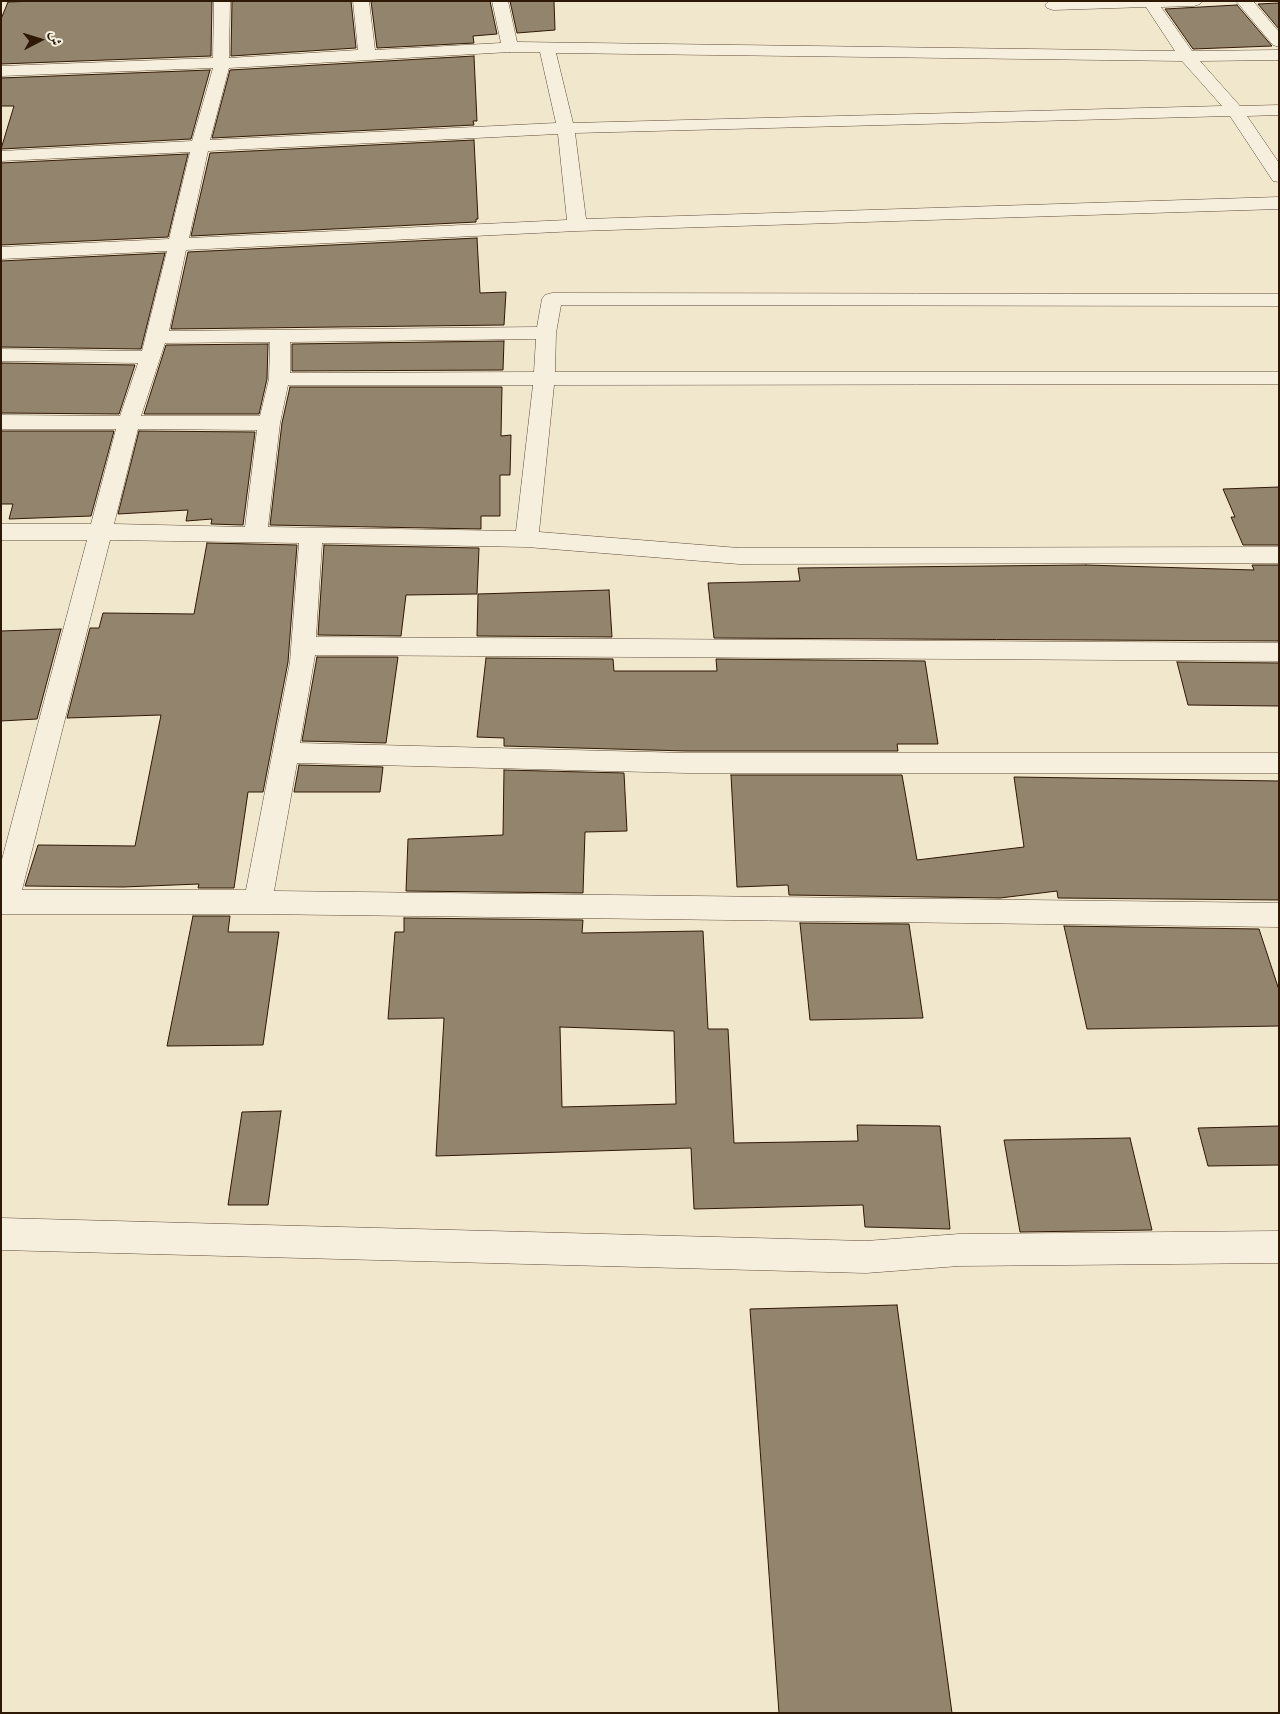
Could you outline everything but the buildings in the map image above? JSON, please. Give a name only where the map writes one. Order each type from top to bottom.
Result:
[{"type":"street","points":[[222,1],[221,72],[200,145],[154,347],[129,421],[3,902],[258,902],[1279,915]]},
{"type":"street","points":[[361,1],[367,55]]},
{"type":"street","points":[[500,1],[510,48]]},
{"type":"street","points":[[1053,5],[1194,1]]},
{"type":"street","points":[[1244,1],[1279,42]]},
{"type":"street","points":[[1150,2],[1187,56],[1234,110],[1279,177]]},
{"type":"street","points":[[1,71],[221,63],[510,48],[1187,56],[1279,55]]},
{"type":"street","points":[[547,49],[566,128],[577,225]]},
{"type":"street","points":[[1,156],[566,128],[1279,110]]},
{"type":"street","points":[[1,253],[577,225],[1279,203]]},
{"type":"street","points":[[527,539],[544,378],[546,333],[552,299],[1279,300]]},
{"type":"street","points":[[1,355],[154,347],[280,336],[546,333]]},
{"type":"street","points":[[256,535],[269,423],[279,379],[280,336]]},
{"type":"street","points":[[279,379],[1279,378]]},
{"type":"street","points":[[1,422],[269,423]]},
{"type":"street","points":[[1,532],[527,539],[739,556],[1279,555]]},
{"type":"street","points":[[258,902],[302,662],[311,536]]},
{"type":"street","points":[[303,646],[1279,652]]},
{"type":"street","points":[[285,753],[687,763],[1279,763]]},
{"type":"street","points":[[1,1234],[866,1257],[958,1250],[1279,1247]]}]
